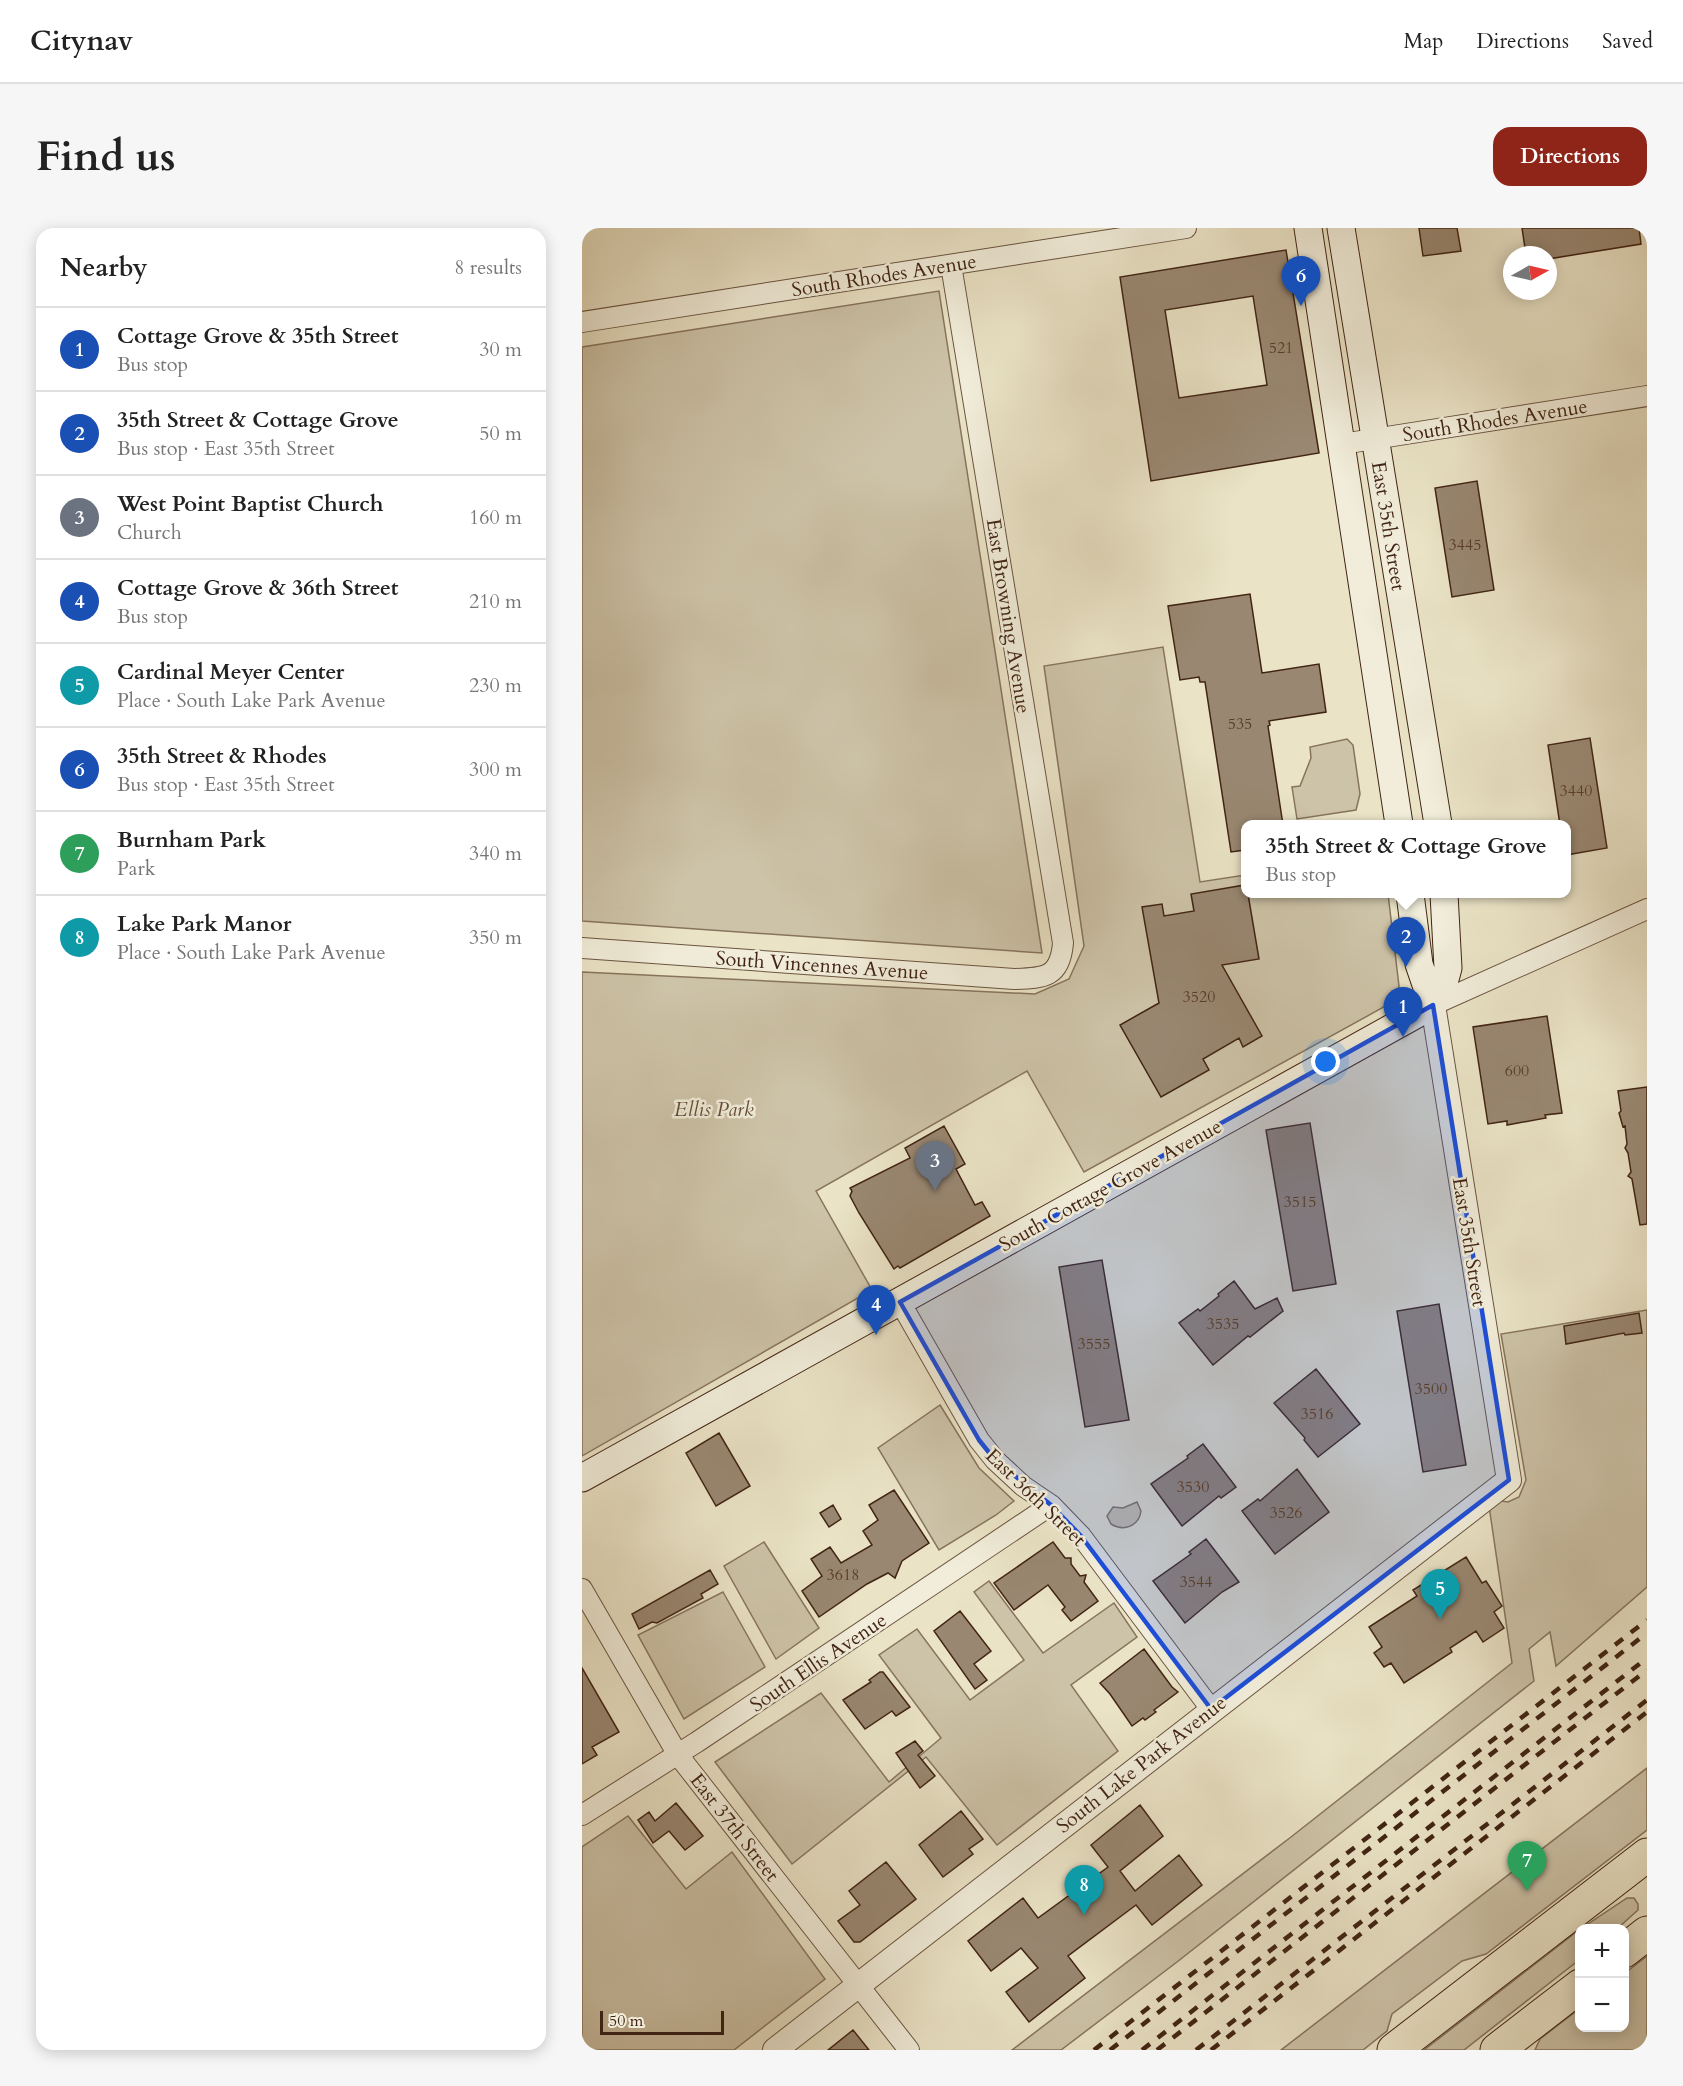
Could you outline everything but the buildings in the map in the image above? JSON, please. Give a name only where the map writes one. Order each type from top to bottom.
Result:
[{"type":"highway","points":[[1394,2050],[1647,1855]]},
{"type":"highway","points":[[1629,1947],[1647,1933]]},
{"type":"highway","points":[[1497,2050],[1575,1990]]},
{"type":"main road","name":"East 35th Street","points":[[1308,228],[1398,820]]},
{"type":"main road","name":"East 35th Street","points":[[1341,228],[1437,820]]},
{"type":"main road","name":"East 35th Street","points":[[1411,898],[1419,964],[1433,1005]]},
{"type":"main road","points":[[1433,1005],[1444,983],[1448,968],[1444,898]]},
{"type":"main road","name":"South Cottage Grove Avenue","points":[[582,1478],[1433,1005]]},
{"type":"street","name":"South Rhodes Avenue","points":[[582,322],[1186,228]]},
{"type":"street","name":"East Browning Avenue","points":[[951,264],[1063,943],[1058,966]]},
{"type":"street","name":"South Rhodes Avenue","points":[[1342,444],[1647,396]]},
{"type":"street","name":"South Cottage Grove Avenue","points":[[1433,1005],[1647,909]]},
{"type":"street","name":"South Vincennes Avenue","points":[[582,948],[1014,979],[1049,976],[1058,966]]},
{"type":"street","name":"East 35th Street","points":[[1433,1005],[1509,1480]]},
{"type":"street","name":"East 36th Street","points":[[900,1302],[979,1440],[995,1460],[1023,1486],[1051,1505],[1081,1536],[1212,1709]]},
{"type":"street","name":"South Lake Park Avenue","points":[[775,2050],[1509,1480]]},
{"type":"street","name":"South Ellis Avenue","points":[[582,1815],[678,1755],[1051,1505]]},
{"type":"street","name":"East 37th Street","points":[[582,1589],[678,1755],[909,2050]]},
{"type":"highlighted area","points":[[1433,1005],[1509,1480],[1211,1709],[1081,1536],[1051,1505],[995,1460],[979,1440],[900,1302]]},
{"type":"green space","points":[[939,291],[1042,953],[582,921],[582,347]]},
{"type":"green space","name":"Ellis Park","points":[[1163,647],[1200,882],[1241,876],[1241,898],[1388,898],[1399,986],[1397,995],[1382,1008],[1084,1172],[1027,1071],[816,1191],[872,1290],[582,1456],[582,972],[1035,994],[1069,979],[1084,946],[1044,666]]},
{"type":"green space","points":[[1347,739],[1353,745],[1360,794],[1356,810],[1297,819],[1292,787],[1300,786],[1311,758],[1310,747]]},
{"type":"green space","points":[[1647,1310],[1647,1587],[1556,1666],[1550,1632],[1529,1649],[1534,1681],[1177,1962],[1061,2050],[1012,2050],[1291,1837],[1512,1663],[1488,1499],[1508,1502],[1519,1497],[1526,1480],[1501,1334]]},
{"type":"green space","points":[[940,1405],[979,1468],[1014,1501],[996,1515],[939,1550],[878,1448]]},
{"type":"green space","points":[[1137,1502],[1141,1511],[1134,1524],[1121,1527],[1111,1524],[1107,1516],[1113,1507],[1123,1508]]},
{"type":"green space","points":[[764,1542],[819,1628],[776,1659],[724,1566]]},
{"type":"green space","points":[[989,1581],[1043,1653],[1114,1603],[1137,1637],[1071,1685],[1118,1751],[997,1845],[926,1757],[792,1864],[715,1762],[821,1693],[889,1782],[941,1738],[879,1655],[917,1629],[970,1700],[1024,1660],[974,1592]]},
{"type":"green space","points":[[723,1592],[765,1667],[684,1719],[638,1635]]},
{"type":"green space","points":[[1647,1768],[1647,1830],[1486,1954],[1462,1961],[1392,2014],[1387,2031],[1363,2050],[1281,2050]]},
{"type":"green space","points":[[628,1816],[686,1889],[732,1852],[825,1979],[734,2050],[582,2050],[582,1847]]},
{"type":"green space","points":[[1627,1898],[1634,1898],[1638,1904],[1638,1910],[1622,1924],[1588,1924]]},
{"type":"green space","points":[[1575,1933],[1575,1963],[1464,2050],[1424,2050]]},
{"type":"green space","points":[[1647,1956],[1647,2050],[1535,2050],[1540,2039],[1575,2012],[1575,2032],[1629,2032],[1629,1970]]},
{"type":"railway","points":[[1094,2050],[1647,1620]]},
{"type":"railway","points":[[1110,2050],[1647,1633]]},
{"type":"railway","points":[[1142,2050],[1647,1658]]},
{"type":"railway","points":[[1157,2050],[1647,1670]]},
{"type":"railway","points":[[1196,2050],[1647,1700]]},
{"type":"railway","points":[[1211,2050],[1647,1712]]},
{"type":"place","name":"35th Street & Rhodes","points":[[1301,306]]},
{"type":"place","name":"35th Street & Cottage Grove","points":[[1406,967]]},
{"type":"place","name":"Cottage Grove & 35th Street","points":[[1403,1037]]},
{"type":"place","name":"West Point Baptist Church","points":[[935,1191]]},
{"type":"place","name":"Cottage Grove & 36th Street","points":[[876,1335]]},
{"type":"place","name":"Cardinal Meyer Center","points":[[1440,1619]]},
{"type":"place","name":"Burnham Park","points":[[1527,1891]]},
{"type":"place","name":"Lake Park Manor","points":[[1084,1915]]}]
